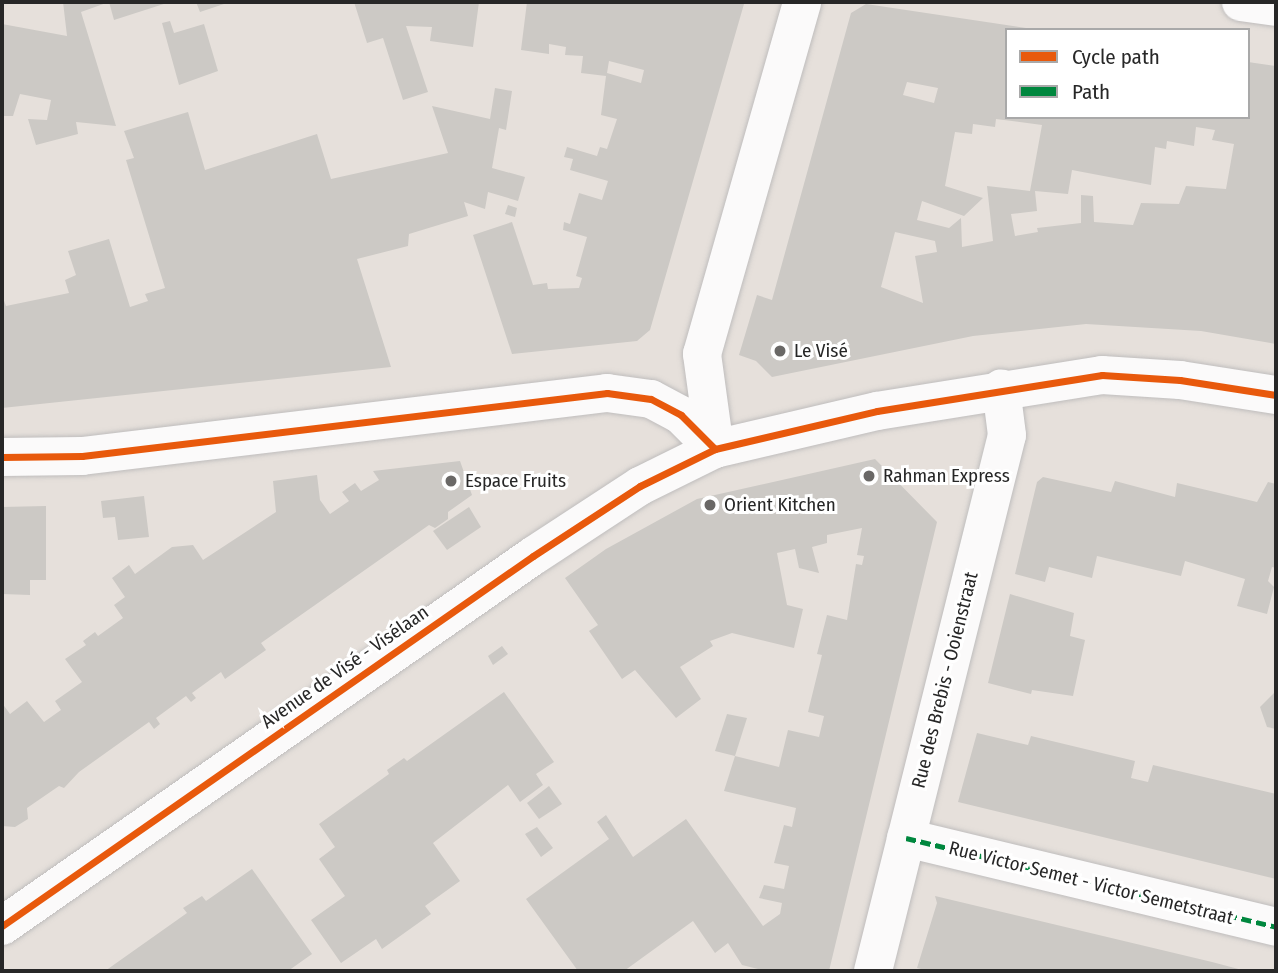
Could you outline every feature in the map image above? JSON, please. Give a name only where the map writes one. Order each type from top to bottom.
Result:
[{"type":"street","points":[[715,449],[702,354],[802,2]]},
{"type":"street","points":[[1241,2],[1276,7]]},
{"type":"street","name":"Avenue de Visé - Visélaan","points":[[2,926],[533,556],[640,486],[715,449],[1001,388],[1102,375],[1180,380],[1276,394]]},
{"type":"street","name":"Rue des Brebis - Ooienstraat","points":[[873,971],[1007,435],[1001,388]]},
{"type":"street","points":[[2,457],[82,456],[607,393],[651,399],[681,415],[715,449]]},
{"type":"street","name":"Rue Victor Semet - Victor Semetstraat","points":[[906,838],[1276,928]]},
{"type":"building","points":[[63,2],[109,2],[81,12],[116,126],[76,122],[78,134],[36,145],[28,119],[47,120],[51,100],[20,94],[13,116],[2,116],[2,24],[67,36]]},
{"type":"building","points":[[109,2],[170,2],[114,20]]},
{"type":"building","points":[[196,2],[230,2],[200,12]]},
{"type":"building","points":[[354,2],[479,2],[473,47],[430,41],[432,27],[406,26],[428,92],[403,100],[383,38],[367,43]]},
{"type":"building","points":[[527,2],[744,4],[650,330],[637,341],[512,354],[473,235],[512,222],[533,285],[547,283],[548,289],[579,288],[582,278],[576,276],[587,237],[563,230],[564,222],[570,224],[579,193],[602,200],[608,181],[570,170],[573,159],[564,157],[567,147],[597,156],[600,147],[607,149],[617,119],[601,115],[606,76],[581,73],[583,56],[565,55],[566,47],[549,44],[549,54],[521,50]],"holes":[[[609,61],[644,70],[641,83],[607,73]]]},
{"type":"building","points":[[866,4],[1026,28],[1005,28],[1005,119],[1250,119],[1250,62],[1276,66],[1276,344],[1201,331],[1086,324],[973,336],[772,377],[756,361],[739,355],[757,295],[772,300],[851,13]],"holes":[[[907,82],[938,88],[934,103],[903,95]],[[996,119],[1042,125],[1030,191],[987,186],[993,241],[962,247],[961,218],[949,228],[917,220],[922,201],[964,216],[983,198],[945,186],[955,132],[972,134],[973,124],[995,127]],[[1196,127],[1215,130],[1212,140],[1234,144],[1226,189],[1186,186],[1179,204],[1141,203],[1133,225],[1094,222],[1093,196],[1081,195],[1081,223],[1037,228],[1038,232],[1015,236],[1011,214],[1037,211],[1035,191],[1068,194],[1072,170],[1151,185],[1155,147],[1166,149],[1167,141],[1194,146]],[[895,232],[935,241],[937,252],[915,256],[923,303],[881,287]]]},
{"type":"building","points":[[170,21],[174,33],[204,24],[218,71],[179,85],[162,23]]},
{"type":"building","points":[[495,88],[512,91],[506,130],[499,128],[492,168],[525,177],[518,201],[488,192],[485,209],[464,202],[468,216],[409,234],[408,246],[357,259],[391,367],[2,408],[2,295],[6,306],[69,293],[65,280],[76,275],[68,251],[109,239],[130,307],[148,301],[145,294],[165,288],[126,160],[134,158],[124,131],[188,112],[205,170],[317,134],[331,179],[448,153],[432,106],[490,119]]},
{"type":"building","points":[[508,205],[517,208],[515,217],[505,214]]},
{"type":"building","points":[[875,459],[937,522],[829,971],[766,971],[742,965],[728,943],[715,953],[693,921],[624,971],[578,971],[526,899],[609,839],[597,822],[606,815],[633,857],[686,819],[763,926],[780,914],[782,903],[759,898],[764,885],[784,889],[789,866],[774,863],[784,825],[792,827],[796,808],[724,791],[735,756],[779,767],[788,730],[819,737],[824,716],[808,712],[822,655],[817,654],[827,615],[847,620],[856,564],[862,565],[864,556],[857,555],[862,528],[827,535],[827,543],[812,547],[819,573],[799,568],[795,549],[777,553],[787,605],[803,609],[794,648],[732,633],[710,641],[713,646],[680,667],[701,699],[676,718],[635,670],[622,679],[589,631],[598,625],[565,578],[606,549],[697,499]]},
{"type":"building","points":[[460,461],[472,495],[448,512],[448,519],[435,528],[429,525],[261,643],[266,650],[225,679],[221,672],[192,693],[196,698],[191,702],[186,696],[156,718],[160,724],[154,729],[149,722],[79,772],[64,788],[59,786],[27,808],[28,819],[15,827],[2,826],[2,703],[10,714],[27,701],[44,722],[61,710],[55,701],[82,682],[65,659],[86,645],[83,641],[95,632],[98,636],[123,618],[114,605],[125,597],[112,578],[129,565],[135,574],[172,547],[193,545],[203,560],[276,512],[273,481],[317,475],[320,500],[330,514],[349,501],[342,492],[355,483],[361,491],[379,480],[373,471]]},
{"type":"building","points":[[1043,477],[1111,492],[1115,481],[1175,497],[1177,483],[1257,502],[1268,482],[1276,484],[1276,568],[1272,567],[1268,581],[1274,587],[1267,614],[1237,606],[1245,579],[1185,561],[1181,576],[1097,556],[1092,578],[1049,567],[1045,582],[1015,574],[1037,482]]},
{"type":"building","points":[[144,496],[149,537],[118,540],[115,517],[103,518],[101,501]]},
{"type":"building","points":[[46,506],[46,580],[30,580],[30,595],[2,594],[2,507]]},
{"type":"building","points":[[469,507],[481,527],[447,550],[433,531]]},
{"type":"building","points":[[1010,594],[1074,613],[1070,636],[1085,640],[1073,696],[1032,690],[1031,694],[988,683]]},
{"type":"building","points":[[502,646],[508,654],[493,665],[488,656]]},
{"type":"building","points":[[1276,691],[1276,729],[1267,727],[1260,707]]},
{"type":"building","points":[[504,692],[554,762],[536,774],[543,785],[520,802],[508,785],[433,843],[460,881],[425,906],[431,914],[382,949],[376,939],[341,963],[311,920],[345,896],[319,859],[335,847],[319,824],[389,774],[387,770],[404,758],[407,761]]},
{"type":"building","points":[[727,714],[747,718],[735,756],[715,751]]},
{"type":"building","points":[[977,733],[1028,745],[1031,736],[1135,761],[1131,778],[1148,782],[1153,765],[1276,794],[1276,879],[958,802]]},
{"type":"building","points":[[549,786],[562,804],[539,819],[527,803]]},
{"type":"building","points":[[537,827],[553,848],[541,857],[525,834]]},
{"type":"building","points":[[252,869],[312,954],[288,971],[105,971],[187,913],[183,908],[202,896],[206,901]]},
{"type":"building","points":[[935,896],[1246,971],[929,971],[917,968],[937,903]]},
{"type":"marked path","points":[[906,838],[1276,927]]},
{"type":"cycle path","points":[[2,926],[533,556],[640,486],[715,449],[877,411],[1102,375],[1180,380],[1276,395]]},
{"type":"cycle path","points":[[2,457],[82,456],[607,393],[651,399],[681,415],[715,449]]},
{"type":"place","name":"Le Visé","points":[[780,351]]},
{"type":"place","name":"Rahman Express","points":[[869,476]]},
{"type":"place","name":"Espace Fruits","points":[[451,481]]},
{"type":"place","name":"Orient Kitchen","points":[[710,505]]}]
